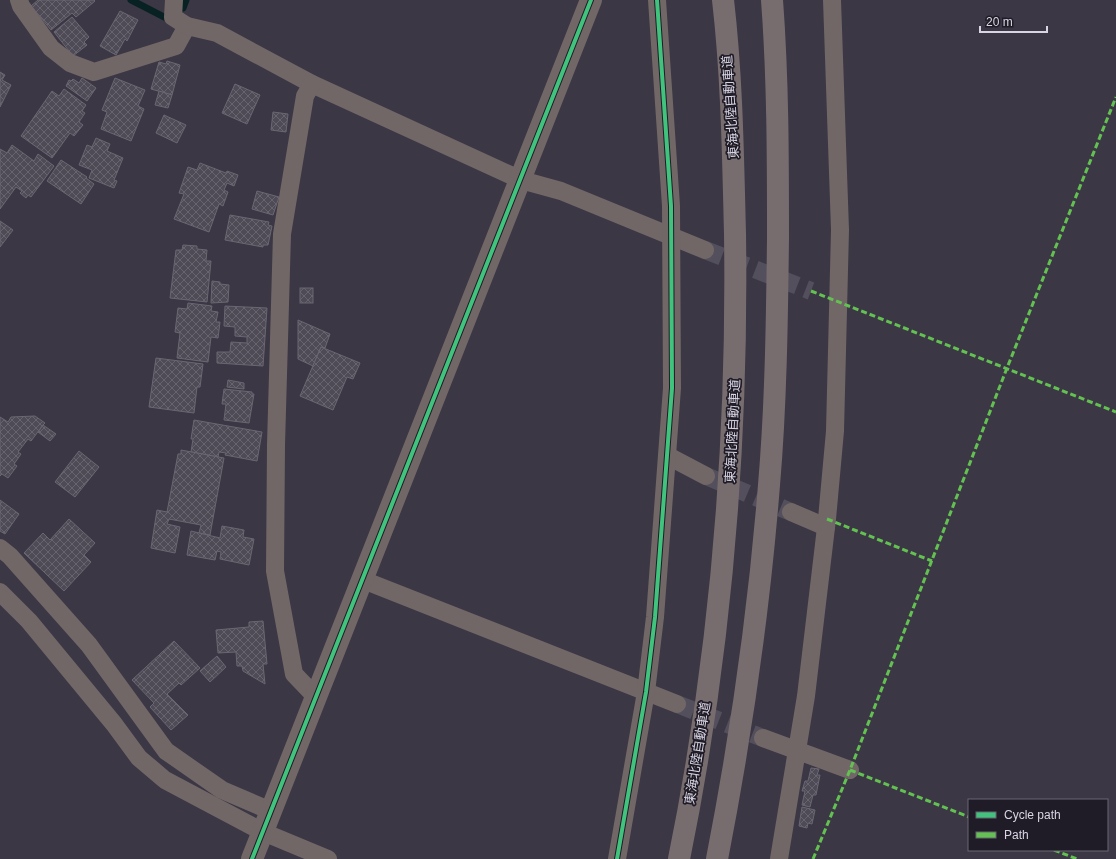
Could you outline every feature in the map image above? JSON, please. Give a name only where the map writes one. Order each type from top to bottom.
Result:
[{"type":"highway","name":"東海北陸自動車道","points":[[678,859],[694,785],[717,619],[731,471],[736,322],[734,163],[722,0]]},
{"type":"highway","points":[[717,859],[730,793],[755,626],[769,485],[777,330],[778,189],[772,0]]},
{"type":"street","points":[[19,0],[21,6],[51,48],[70,64],[94,72],[176,46],[187,26]]},
{"type":"street","points":[[174,0],[173,17],[187,26],[217,33],[312,84],[521,180],[561,190],[705,250]]},
{"type":"street","points":[[252,859],[591,0]]},
{"type":"street","points":[[617,859],[646,692],[655,617],[672,388],[672,236],[657,0]]},
{"type":"street","points":[[779,859],[798,751],[826,527],[835,431],[840,302],[840,230],[832,0]]},
{"type":"street","points":[[312,84],[305,96],[282,234],[274,571],[294,674],[316,697]]},
{"type":"street","points":[[668,456],[706,476]]},
{"type":"street","points":[[791,512],[826,527]]},
{"type":"street","points":[[0,548],[10,556],[88,645],[166,751],[222,790],[271,811]]},
{"type":"street","points":[[363,580],[677,704]]},
{"type":"street","points":[[0,592],[29,621],[114,724],[139,758],[165,780],[263,832],[328,859]]},
{"type":"street","points":[[763,738],[850,770]]},
{"type":"building","points":[[38,0],[95,1],[76,17],[72,13],[51,30],[31,6]]},
{"type":"building","points":[[120,11],[138,20],[127,41],[125,39],[116,55],[100,46]]},
{"type":"building","points":[[72,17],[89,37],[84,42],[87,45],[73,56],[54,32]]},
{"type":"building","points":[[167,61],[180,65],[172,95],[151,89],[159,62],[166,64]]},
{"type":"building","points":[[0,72],[5,75],[2,80],[11,85],[0,107]]},
{"type":"building","points":[[82,78],[96,88],[87,101],[66,86],[69,80],[71,81],[73,79],[79,83]]},
{"type":"building","points":[[115,78],[145,90],[138,106],[144,109],[131,141],[101,129],[107,112],[102,110]]},
{"type":"building","points":[[235,84],[260,95],[247,124],[222,113]]},
{"type":"building","points":[[64,89],[86,105],[82,111],[85,113],[79,122],[83,125],[74,136],[70,133],[52,158],[21,136],[52,91],[59,96]]},
{"type":"building","points":[[159,91],[172,95],[168,108],[155,105]]},
{"type":"building","points":[[273,112],[288,114],[286,132],[271,130]]},
{"type":"building","points":[[164,115],[186,125],[177,143],[156,133]]},
{"type":"building","points":[[96,138],[110,144],[107,151],[123,158],[114,180],[117,181],[114,188],[89,178],[92,170],[79,165],[87,145],[92,147]]},
{"type":"building","points":[[12,145],[34,161],[38,154],[54,166],[31,197],[28,195],[26,198],[20,193],[22,191],[16,187],[0,209],[0,149],[7,153]]},
{"type":"building","points":[[61,160],[87,177],[86,178],[94,184],[81,204],[47,181]]},
{"type":"building","points":[[200,163],[226,173],[227,171],[238,175],[234,186],[227,183],[224,190],[228,192],[223,206],[219,204],[209,232],[174,219],[184,194],[179,193],[188,167],[197,170]]},
{"type":"building","points":[[257,191],[279,197],[273,215],[252,209]]},
{"type":"building","points":[[230,215],[269,222],[268,225],[272,226],[268,245],[263,245],[263,247],[225,240]]},
{"type":"building","points":[[0,221],[13,230],[0,247]]},
{"type":"building","points":[[183,245],[197,246],[197,249],[207,250],[206,261],[211,261],[207,302],[170,298],[176,250],[182,250]]},
{"type":"building","points":[[212,281],[229,285],[228,302],[211,303]]},
{"type":"building","points":[[300,288],[313,288],[313,303],[300,303]]},
{"type":"building","points":[[188,303],[212,306],[211,311],[218,312],[216,322],[220,322],[218,338],[211,337],[208,362],[177,358],[180,333],[175,332],[178,308],[187,309]]},
{"type":"building","points":[[225,306],[267,308],[263,366],[217,363],[217,352],[230,352],[231,342],[247,343],[247,337],[235,336],[235,327],[224,326]]},
{"type":"building","points":[[298,320],[330,334],[325,348],[321,347],[313,366],[298,359]]},
{"type":"building","points":[[321,347],[360,363],[353,379],[347,377],[333,410],[300,396]]},
{"type":"building","points":[[156,358],[203,364],[200,387],[197,387],[194,413],[149,407]]},
{"type":"building","points":[[228,380],[244,383],[244,389],[227,387]]},
{"type":"building","points":[[224,389],[252,392],[252,394],[254,394],[249,423],[224,420],[226,404],[222,404]]},
{"type":"building","points":[[35,416],[45,423],[31,441],[28,439],[18,452],[21,454],[14,464],[17,466],[8,478],[2,474],[0,476],[0,417],[8,422],[11,417]]},
{"type":"building","points":[[194,420],[262,432],[257,461],[225,455],[226,453],[219,452],[218,457],[191,452],[193,439],[191,439]]},
{"type":"building","points":[[43,425],[56,434],[50,441],[38,432]]},
{"type":"building","points":[[181,450],[224,458],[210,535],[199,533],[201,525],[169,519],[167,524],[180,527],[175,553],[151,548],[157,510],[167,512],[178,454],[181,454]]},
{"type":"building","points":[[79,451],[99,467],[75,497],[55,482]]},
{"type":"building","points":[[0,500],[19,514],[5,534],[0,531]]},
{"type":"building","points":[[69,519],[95,543],[84,555],[91,562],[64,591],[24,553],[43,533],[50,540]]},
{"type":"building","points":[[222,526],[244,530],[243,537],[254,539],[249,565],[220,559],[221,552],[217,551],[215,560],[187,555],[191,531],[220,538]]},
{"type":"building","points":[[263,621],[267,664],[263,664],[265,684],[243,671],[242,666],[237,666],[236,652],[218,653],[216,630],[249,627],[249,622]]},
{"type":"building","points":[[174,641],[200,668],[181,685],[179,683],[167,694],[188,715],[171,730],[150,707],[154,703],[132,680]]},
{"type":"building","points":[[217,656],[226,667],[210,682],[200,671]]},
{"type":"building","points":[[811,768],[819,769],[817,775],[820,775],[816,795],[813,795],[810,807],[802,805],[805,791],[802,791],[805,781],[808,781]]},
{"type":"building","points":[[802,807],[815,810],[812,824],[808,823],[807,828],[799,826]]},
{"type":"waterway","points":[[131,0],[166,18]]},
{"type":"waterway","points":[[183,8],[186,0]]},
{"type":"tunnel","points":[[705,250],[811,291]]},
{"type":"tunnel","points":[[706,476],[791,512]]},
{"type":"tunnel","points":[[677,704],[763,738]]},
{"type":"marked path","points":[[813,859],[850,770],[1007,368],[1116,97]]},
{"type":"marked path","points":[[811,291],[1116,412]]},
{"type":"marked path","points":[[827,519],[932,561]]},
{"type":"marked path","points":[[850,770],[968,817]]},
{"type":"marked path","points":[[1057,851],[1077,859]]},
{"type":"cycle path","points":[[252,859],[591,0]]},
{"type":"cycle path","points":[[617,859],[646,692],[655,617],[672,388],[671,206],[657,0]]}]
